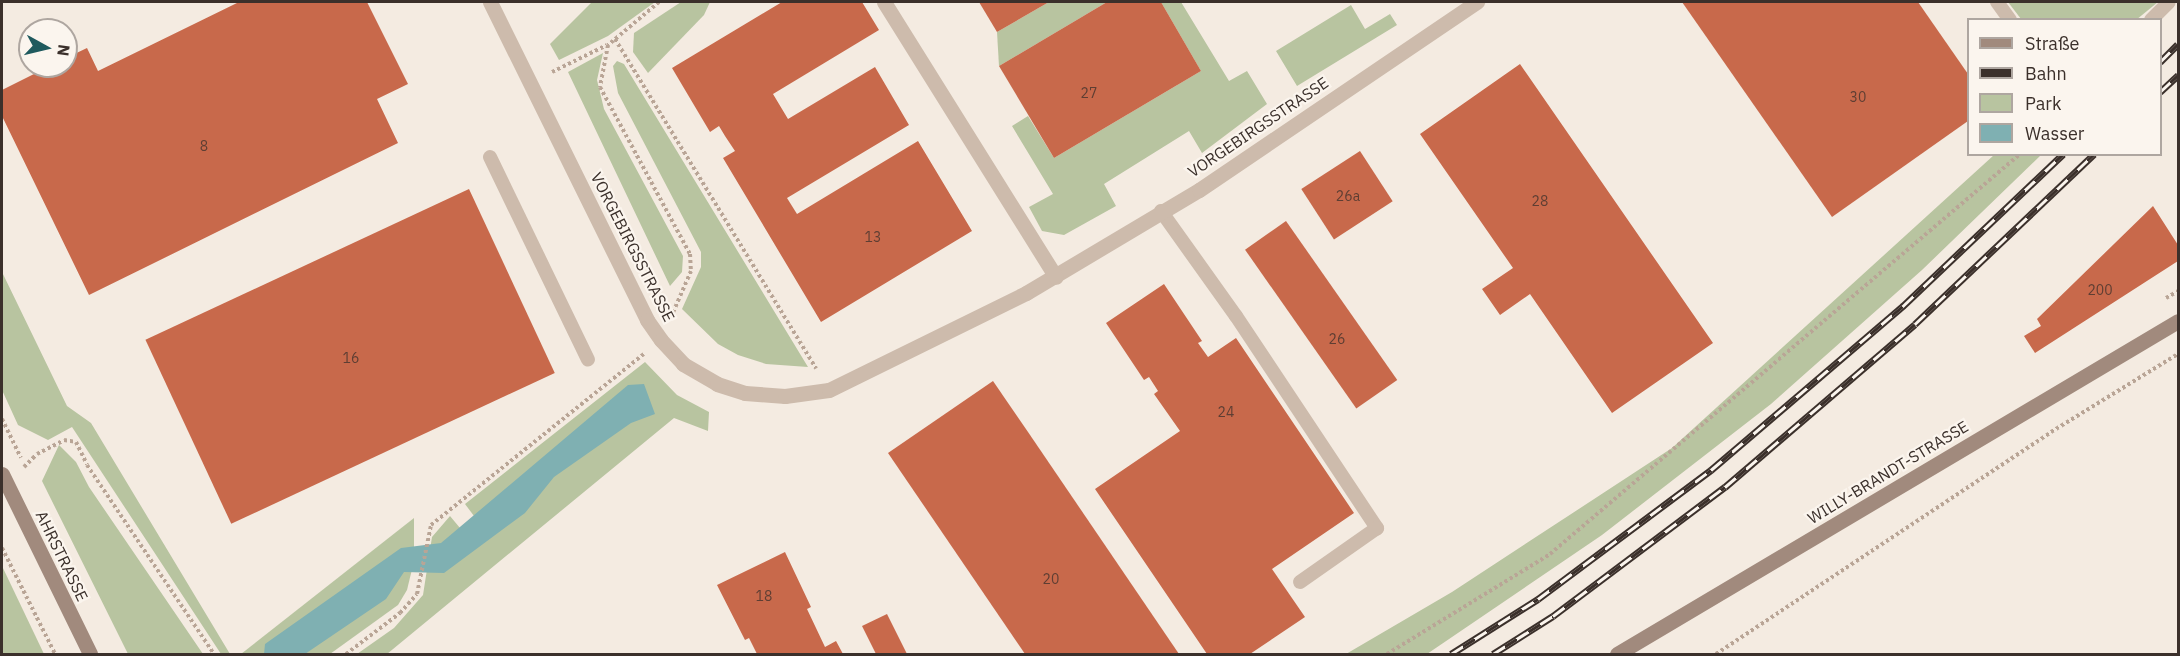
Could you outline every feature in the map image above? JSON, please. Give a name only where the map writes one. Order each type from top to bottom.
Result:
[{"type":"main road","name":"WILLY-BRANDT-STRASSE","points":[[1617,654],[1637,649],[2178,321]]},
{"type":"main road","name":"AHRSTRASSE","points":[[3,479],[90,654]]},
{"type":"street","name":"VORGEBIRGSSTRASSE","points":[[490,2],[647,320],[661,340],[683,364],[717,384],[746,393],[784,396],[829,390],[1056,277],[1161,211],[1478,2]]},
{"type":"street","points":[[884,2],[1056,277]]},
{"type":"lane","points":[[1997,2],[2009,18]]},
{"type":"lane","points":[[2153,18],[2169,2]]},
{"type":"lane","points":[[490,157],[588,360]]},
{"type":"lane","points":[[1161,211],[1236,316],[1377,528],[1300,582]]},
{"type":"path","points":[[554,71],[608,45],[659,2]]},
{"type":"path","points":[[615,39],[829,390]]},
{"type":"path","points":[[346,654],[400,613],[417,594],[423,576],[426,540],[430,525],[661,340],[691,271],[690,254],[600,87],[608,45]]},
{"type":"path","points":[[1387,654],[1550,554],[2018,156]]},
{"type":"path","points":[[1716,654],[2051,432],[2178,354]]},
{"type":"path","points":[[3,479],[37,454],[64,440],[76,442],[87,465],[214,654]]},
{"type":"path","points":[[2,548],[55,654]]},
{"type":"green space","points":[[592,2],[655,2],[608,36],[559,60],[550,44]]},
{"type":"green space","points":[[681,2],[710,2],[704,15],[648,73],[633,52],[634,33]]},
{"type":"green space","points":[[1049,2],[1107,2],[999,66],[997,32]]},
{"type":"green space","points":[[1161,2],[1181,2],[1229,81],[1247,71],[1267,104],[1202,153],[1189,131],[1104,184],[1116,206],[1064,235],[1042,231],[1029,207],[1053,194],[1012,126],[1028,116],[1054,158],[1201,71]]},
{"type":"green space","points":[[2008,2],[2158,2],[2138,18],[2020,18]]},
{"type":"green space","points":[[1351,5],[1365,29],[1390,14],[1397,25],[1297,86],[1276,51]]},
{"type":"green space","points":[[603,53],[597,80],[604,109],[683,256],[682,272],[670,286],[568,72]]},
{"type":"green space","points":[[617,61],[624,64],[808,367],[766,364],[738,355],[718,344],[682,309],[701,267],[701,252],[618,93],[613,66]]},
{"type":"green space","points":[[1993,156],[2040,156],[1922,270],[1771,404],[1602,535],[1427,654],[1346,654],[1452,592],[1672,448]]},
{"type":"green space","points":[[2,272],[67,406],[91,423],[230,654],[221,654],[72,427],[48,440],[18,425],[2,390]]},
{"type":"green space","points":[[645,362],[677,395],[709,412],[708,431],[674,418],[387,654],[357,654],[394,628],[423,595],[432,537],[450,516],[460,528],[474,516],[465,504]]},
{"type":"green space","points":[[59,445],[76,462],[89,487],[203,654],[128,654],[42,481]]},
{"type":"green space","points":[[414,518],[414,561],[407,590],[398,605],[330,654],[241,654]]},
{"type":"green space","points":[[2,566],[44,654],[2,654]]},
{"type":"water","points":[[644,384],[655,414],[631,423],[554,477],[525,513],[444,573],[404,572],[386,599],[305,654],[264,654],[265,644],[401,548],[441,543],[628,385]]},
{"type":"building","points":[[239,2],[367,2],[408,84],[377,99],[398,143],[89,295],[2,116],[2,90],[26,78],[78,78],[78,52],[87,48],[98,71]]},
{"type":"building","points":[[782,2],[862,2],[879,30],[773,94],[788,119],[875,67],[909,125],[787,198],[797,214],[918,141],[972,231],[821,322],[723,158],[735,151],[719,126],[710,132],[672,68]]},
{"type":"building","points":[[979,2],[1049,2],[997,32]]},
{"type":"building","points":[[1107,2],[1161,2],[1201,71],[1054,158],[999,66]]},
{"type":"building","points":[[1682,2],[1918,2],[1967,73],[1967,122],[1832,217]]},
{"type":"building","points":[[1520,64],[1713,343],[1612,413],[1530,294],[1500,315],[1482,289],[1513,268],[1420,134]]},
{"type":"building","points":[[1360,151],[1393,201],[1334,239],[1301,189]]},
{"type":"building","points":[[469,189],[555,373],[231,524],[145,340]]},
{"type":"building","points":[[2153,206],[2178,245],[2178,261],[2035,353],[2024,336],[2041,326],[2037,319]]},
{"type":"building","points":[[1286,221],[1397,380],[1356,409],[1245,250]]},
{"type":"building","points":[[1164,284],[1202,341],[1198,343],[1208,357],[1236,338],[1354,513],[1272,569],[1305,617],[1250,654],[1207,654],[1095,489],[1180,431],[1154,394],[1158,391],[1149,377],[1144,380],[1106,323]]},
{"type":"building","points":[[993,381],[1179,654],[1025,654],[888,453]]},
{"type":"building","points":[[785,552],[811,607],[807,609],[825,647],[836,641],[843,654],[757,654],[749,638],[745,640],[717,585]]},
{"type":"building","points":[[887,614],[907,654],[876,654],[862,626]]},
{"type":"railway","points":[[2162,60],[2178,44]]},
{"type":"railway","points":[[2162,90],[2178,75]]},
{"type":"railway","points":[[1451,654],[1538,599],[1711,470],[1903,306],[2061,156]]},
{"type":"railway","points":[[1493,654],[1553,616],[1725,487],[1915,324],[2092,156]]}]
